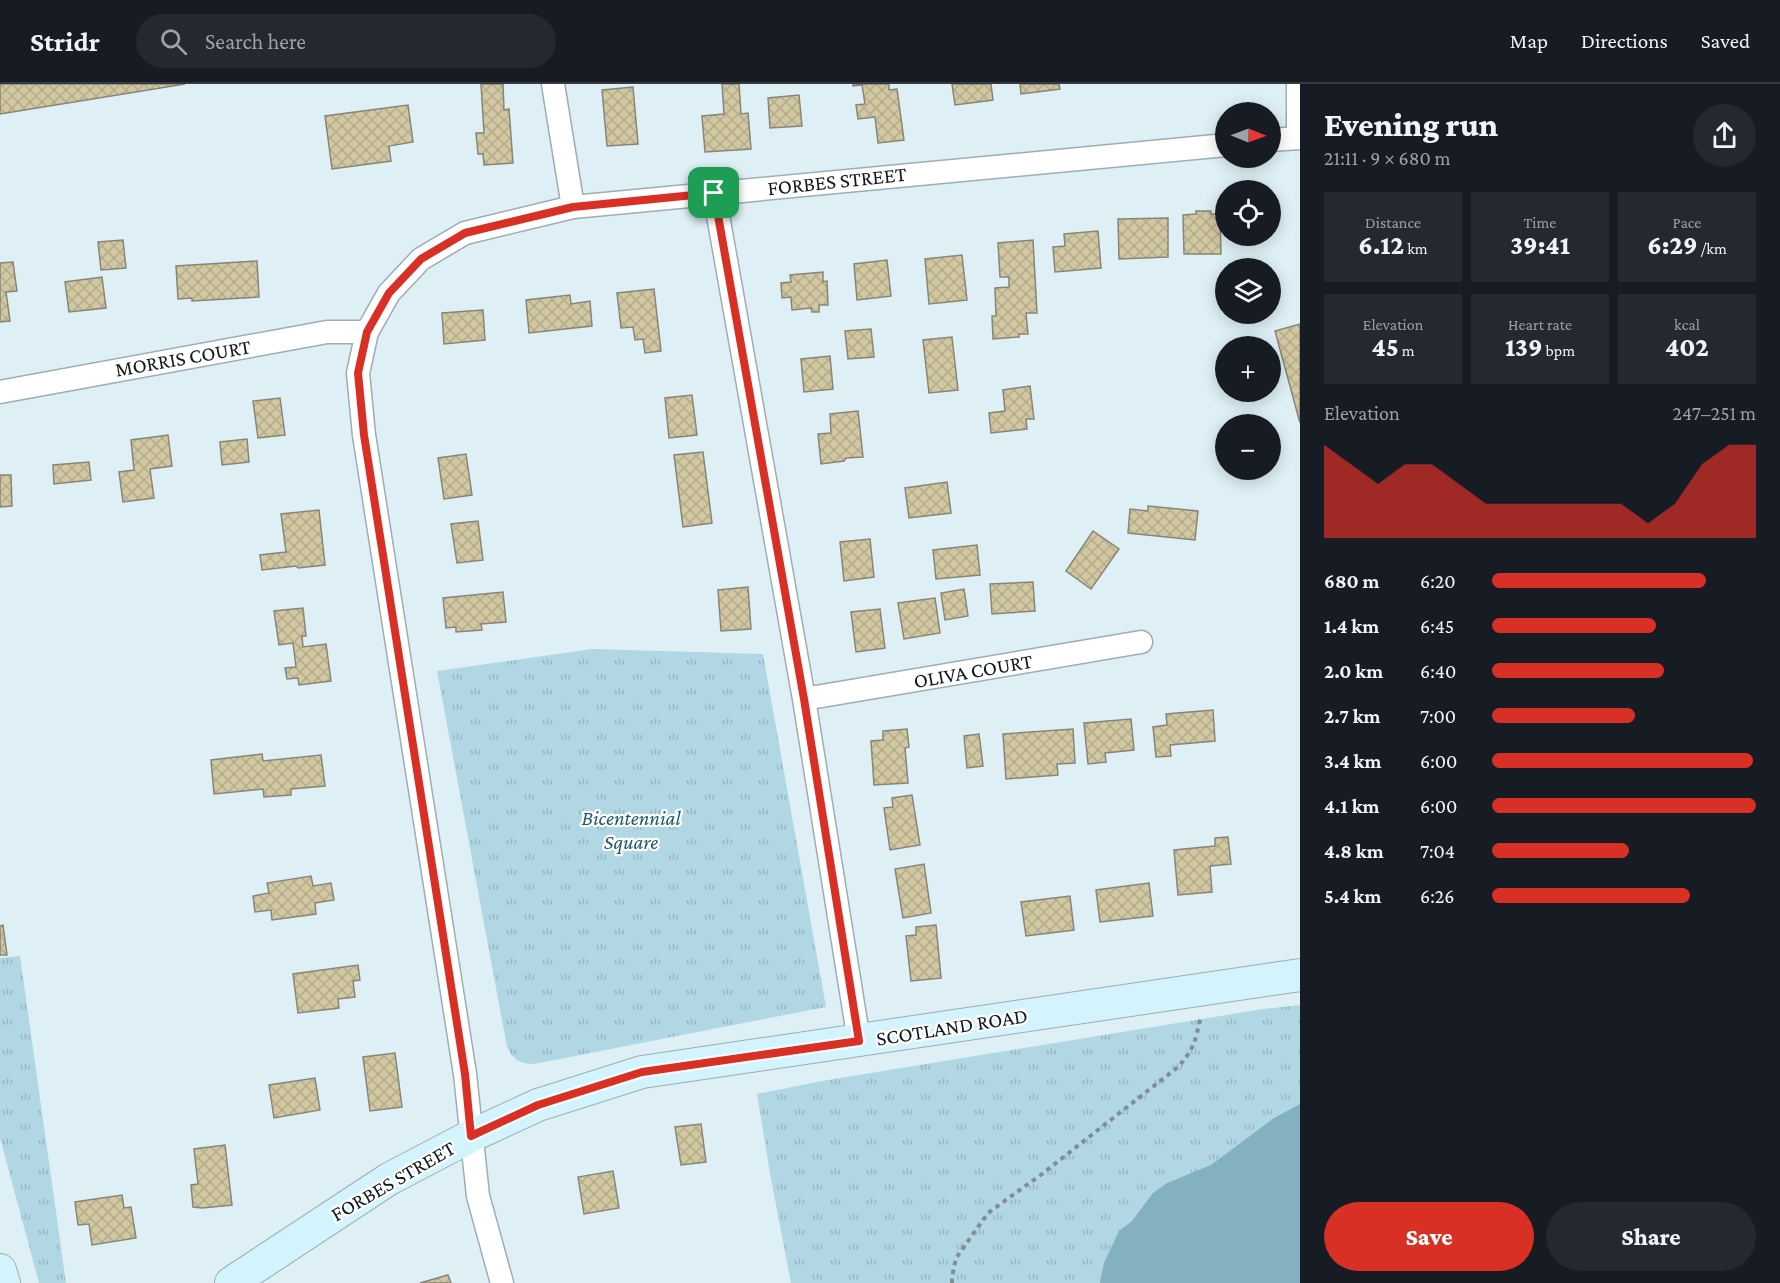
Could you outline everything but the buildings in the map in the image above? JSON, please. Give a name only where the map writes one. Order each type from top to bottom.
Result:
[{"type":"main road","name":"SCOTLAND ROAD","points":[[471,1136],[538,1105],[642,1072],[1300,975]]},
{"type":"main road","name":"FORBES STREET","points":[[231,1283],[389,1179],[471,1136]]},
{"type":"main road","points":[[0,1270],[4,1283]]},
{"type":"street","points":[[553,84],[573,207]]},
{"type":"street","points":[[1281,139],[1299,138],[1298,84]]},
{"type":"street","name":"FORBES STREET","points":[[471,1136],[464,1063],[364,435],[358,373],[367,332],[389,293],[421,259],[465,233],[573,207],[1215,146]]},
{"type":"street","points":[[714,193],[804,699],[859,1041]]},
{"type":"street","name":"MORRIS COURT","points":[[0,392],[327,332],[367,332]]},
{"type":"street","name":"OLIVA COURT","points":[[804,699],[1141,642]]},
{"type":"street","points":[[471,1136],[478,1196],[502,1283]]},
{"type":"path","points":[[952,1283],[956,1257],[988,1213],[1042,1174],[1178,1067],[1190,1053],[1195,1041],[1207,989]]},
{"type":"green space","name":"Bicentennial Square","points":[[592,649],[763,654],[826,1007],[534,1064],[520,1062],[509,1051],[437,671]]},
{"type":"green space","points":[[20,956],[66,1283],[39,1283],[0,1138],[0,958]]},
{"type":"green space","points":[[1300,1005],[1300,1283],[791,1283],[757,1094],[822,1081],[1263,1009]]},
{"type":"shaded area","points":[[1300,1104],[1300,1283],[1100,1283],[1104,1263],[1119,1231],[1132,1221],[1153,1193],[1167,1183],[1211,1165],[1274,1118]]},
{"type":"route","points":[[714,193],[804,699],[859,1041],[642,1072],[538,1105],[471,1136],[465,1074],[364,435],[358,373],[367,332],[389,293],[421,259],[465,233],[573,207],[714,193]]}]
